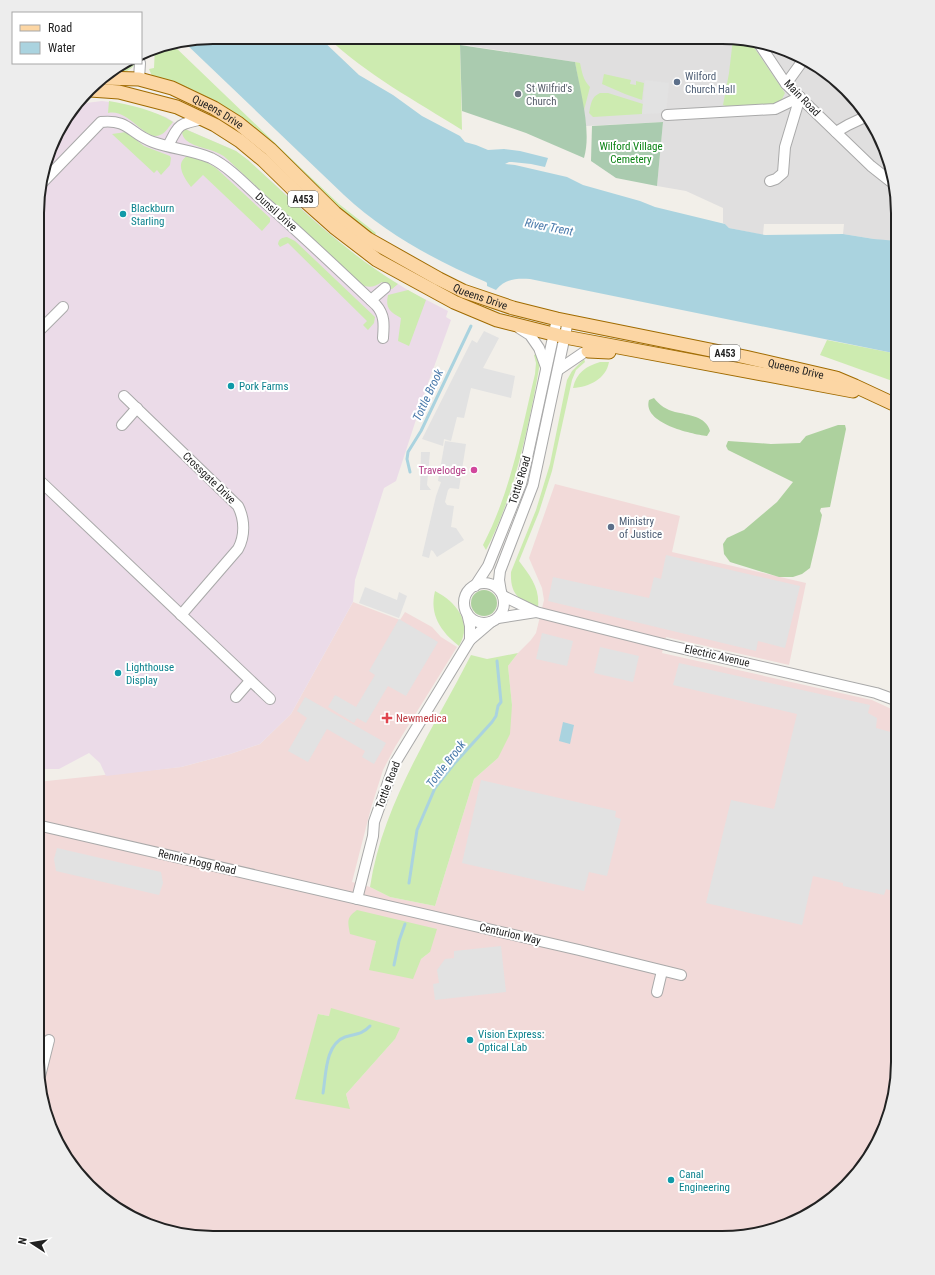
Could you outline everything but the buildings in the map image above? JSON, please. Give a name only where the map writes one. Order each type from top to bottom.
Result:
[{"type":"main road","name":"Queens Drive","points":[[111,78],[139,79],[172,88],[214,108],[238,123],[270,149],[335,213],[368,239],[463,291],[513,308],[563,320],[806,370],[836,378],[891,403]]},
{"type":"main road","name":"Queens Drive","points":[[139,79],[139,84],[155,91],[167,104]]},
{"type":"main road","name":"Queens Drive","points":[[97,91],[119,92],[177,106],[203,119],[240,141],[263,160],[334,227],[377,260],[454,302],[497,320],[559,336],[860,392],[878,397]]},
{"type":"main road","name":"A453","points":[[588,352],[606,352],[631,356],[658,354]]},
{"type":"street","name":"Main Road","points":[[763,49],[786,84],[871,166],[887,178]]},
{"type":"street","points":[[139,79],[140,64]]},
{"type":"street","points":[[786,84],[801,64]]},
{"type":"street","points":[[667,115],[775,109],[800,97]]},
{"type":"street","points":[[770,181],[776,179],[784,173],[785,147],[800,97]]},
{"type":"street","points":[[168,146],[177,127],[185,122],[203,119]]},
{"type":"street","points":[[836,132],[862,119]]},
{"type":"street","name":"Dunsil Drive","points":[[48,177],[101,122],[117,121],[151,142],[197,153],[211,158],[223,165],[286,220],[371,300],[382,313],[384,319],[383,338]]},
{"type":"street","points":[[371,300],[385,288]]},
{"type":"street","points":[[44,326],[63,307]]},
{"type":"street","name":"Tottle Road","points":[[474,586],[488,566],[520,484],[546,367],[559,336],[563,320]]},
{"type":"street","points":[[514,324],[530,335],[538,348],[546,367]]},
{"type":"street","name":"Tottle Road","points":[[502,594],[499,580],[500,570],[533,485],[558,370],[559,336]]},
{"type":"street","points":[[558,370],[583,353],[588,352]]},
{"type":"street","name":"Crossgate Drive","points":[[124,396],[238,506],[243,521],[244,530],[242,542],[238,549],[181,615]]},
{"type":"street","points":[[122,425],[137,408]]},
{"type":"street","points":[[44,485],[270,699]]},
{"type":"street","points":[[467,613],[477,622],[485,623],[495,620],[503,609],[504,602],[502,594],[496,587],[488,584],[480,584],[474,586],[470,590],[466,596],[465,606],[470,626],[470,640]]},
{"type":"street","name":"Electric Avenue","points":[[502,594],[536,612],[671,646],[876,693],[891,698]]},
{"type":"street","name":"Electric Avenue","points":[[495,620],[536,612]]},
{"type":"street","name":"Tottle Road","points":[[357,899],[373,836],[374,822],[395,763],[470,640],[495,620]]},
{"type":"street","points":[[236,697],[250,681]]},
{"type":"street","name":"Rennie Hogg Road","points":[[44,828],[357,899]]},
{"type":"street","name":"Centurion Way","points":[[357,899],[681,975]]},
{"type":"street","points":[[657,992],[662,971]]},
{"type":"street","points":[[44,1060],[49,1040]]},
{"type":"shaded area","points":[[471,44],[733,44],[755,47],[797,61],[825,79],[849,102],[874,138],[882,159],[890,191],[891,241],[843,234],[844,224],[764,224],[763,235],[729,228],[723,223],[723,208],[686,191],[657,186],[663,122],[586,126],[575,62],[470,46]]},
{"type":"shaded area","points":[[645,80],[669,83],[666,113],[642,114]]},
{"type":"shaded area","points":[[102,101],[138,108],[166,117],[185,129],[236,151],[350,251],[377,271],[411,292],[448,311],[446,317],[451,320],[426,389],[396,481],[384,488],[355,580],[353,602],[291,714],[260,744],[230,754],[181,767],[106,776],[100,763],[89,753],[59,769],[44,769],[44,202],[47,180],[61,138],[85,103]]},
{"type":"shaded area","points":[[484,331],[499,338],[483,368],[515,376],[511,398],[471,388],[464,418],[457,417],[451,441],[444,439],[443,446],[422,439],[472,340],[477,343]]},
{"type":"shaded area","points":[[445,441],[466,444],[459,489],[450,488],[448,490],[445,502],[447,505],[454,506],[451,527],[456,528],[464,540],[437,557],[431,550],[429,558],[422,556],[436,496],[441,482],[438,481]]},
{"type":"shaded area","points":[[421,452],[430,452],[427,485],[431,490],[420,490]]},
{"type":"shaded area","points":[[555,484],[680,516],[672,552],[806,583],[789,665],[666,637],[662,653],[872,700],[891,709],[891,1073],[888,1095],[882,1116],[874,1137],[856,1165],[825,1196],[797,1214],[755,1228],[733,1231],[202,1231],[180,1228],[159,1222],[138,1214],[110,1196],[79,1165],[61,1137],[53,1116],[45,1084],[44,781],[181,767],[230,754],[260,744],[291,714],[353,602],[400,620],[405,612],[432,627],[441,637],[457,647],[395,747],[383,770],[371,808],[352,882],[370,887],[390,897],[435,906],[474,779],[498,758],[512,705],[508,666],[536,633],[544,600],[542,588],[529,558]],"holes":[[[376,941],[430,952],[421,959],[370,970]],[[318,1014],[329,1016],[395,1039],[346,1094],[350,1108]]]},
{"type":"shaded area","points":[[666,555],[800,586],[785,648],[758,641],[756,651],[548,601],[553,577],[649,598],[654,577],[661,579]]},
{"type":"shaded area","points":[[365,587],[397,600],[399,592],[407,596],[399,618],[359,603]]},
{"type":"shaded area","points":[[399,619],[438,642],[406,696],[388,686],[366,723],[357,718],[354,723],[328,707],[335,695],[356,707],[375,675],[369,671]]},
{"type":"shaded area","points":[[542,633],[573,641],[567,666],[536,659]]},
{"type":"shaded area","points":[[600,647],[639,656],[633,682],[594,673]]},
{"type":"shaded area","points":[[679,663],[870,705],[868,713],[877,718],[876,728],[891,732],[891,890],[886,889],[884,895],[843,886],[843,883],[813,876],[802,925],[706,903],[731,800],[774,809],[797,714],[673,685]]},
{"type":"shaded area","points":[[305,697],[386,743],[374,764],[362,757],[365,751],[327,729],[308,762],[288,751],[307,718],[297,711]]},
{"type":"shaded area","points":[[481,780],[616,811],[615,817],[621,819],[607,876],[589,872],[584,891],[462,863]]},
{"type":"shaded area","points":[[57,848],[161,872],[163,883],[159,895],[56,871],[54,859]]},
{"type":"shaded area","points":[[501,946],[506,992],[435,1000],[433,984],[439,983],[437,970],[445,959],[454,958],[454,951]]},
{"type":"green space","points":[[334,44],[462,44],[460,45],[462,130],[375,75]]},
{"type":"green space","points":[[732,44],[754,47],[785,93],[782,99],[774,105],[723,105]]},
{"type":"green space","points":[[460,45],[575,62],[586,123],[587,136],[584,158],[526,133],[462,111]]},
{"type":"green space","points":[[176,48],[339,204],[376,233],[374,236],[352,220],[229,111],[207,97],[184,86],[152,76],[149,69],[154,68],[155,55]]},
{"type":"green space","points":[[575,62],[580,63],[584,79],[590,87],[584,110]]},
{"type":"green space","points":[[135,64],[126,71],[119,73]]},
{"type":"green space","points":[[604,74],[631,80],[630,84],[636,85],[636,81],[644,83],[642,100],[602,84]]},
{"type":"green space","points":[[600,93],[608,93],[643,104],[642,114],[593,117],[589,113],[591,104],[593,99]]},
{"type":"green space","points":[[109,101],[150,111],[173,122],[164,133],[154,136],[142,130],[123,115],[108,113]]},
{"type":"green space","name":"Wilford Village Cemetery","points":[[663,122],[657,186],[616,178],[591,161],[592,126]]},
{"type":"green space","points":[[185,129],[236,151],[338,241],[377,271],[398,284],[392,289],[382,282],[372,286],[362,285],[225,158],[220,154],[194,145],[186,140],[182,132]]},
{"type":"green space","points":[[126,132],[144,146],[170,156],[170,165],[161,175],[157,170],[154,173],[112,134]]},
{"type":"green space","points":[[187,156],[206,162],[216,168],[270,218],[270,222],[262,231],[203,175],[191,187],[182,172],[181,167],[183,159]]},
{"type":"green space","points":[[287,237],[295,241],[375,317],[374,323],[368,330],[363,325],[367,321],[288,243],[280,247],[278,244],[280,239]]},
{"type":"green space","points":[[408,290],[426,300],[409,346],[398,341],[401,318],[391,312],[387,303],[388,295]]},
{"type":"green space","points":[[827,340],[891,353],[891,380],[820,355]]},
{"type":"green space","points":[[538,353],[540,363],[520,459],[505,506],[486,550],[483,545],[501,504],[520,440],[535,374],[536,363],[534,355]]},
{"type":"green space","points":[[584,359],[585,362],[576,370],[572,380],[552,471],[539,512],[519,561],[534,583],[538,594],[538,608],[517,596],[512,586],[511,572],[536,510],[550,464],[567,380],[572,371]]},
{"type":"green space","points":[[600,362],[609,362],[601,377],[591,384],[573,388],[574,383],[582,371]]},
{"type":"green space","points":[[654,398],[669,410],[701,419],[708,426],[710,431],[707,436],[680,430],[660,421],[653,415],[649,408],[649,400]]},
{"type":"green space","points":[[838,425],[845,425],[846,429],[830,507],[821,508],[820,511],[822,515],[810,568],[802,574],[793,577],[779,577],[730,562],[724,554],[723,544],[727,538],[744,530],[777,502],[793,482],[728,450],[726,446],[728,441],[771,444],[800,443],[806,436]]},
{"type":"green space","points":[[484,590],[493,594],[497,603],[493,612],[484,616],[475,612],[471,603],[475,594]]},
{"type":"green space","points":[[435,591],[450,601],[460,614],[464,629],[463,637],[459,646],[447,635],[438,622],[434,608]]},
{"type":"green space","points":[[518,653],[508,666],[512,705],[510,734],[498,758],[474,779],[435,906],[390,897],[370,887],[386,825],[398,796],[411,767],[471,655],[487,659]]},
{"type":"green space","points":[[357,910],[437,929],[430,952],[421,959],[413,979],[369,970],[376,941],[350,934],[349,918]]},
{"type":"green space","points":[[331,1008],[400,1028],[395,1039],[346,1094],[350,1109],[295,1099],[318,1014],[329,1016]]},
{"type":"water","name":"River Trent","points":[[202,44],[326,44],[359,75],[393,95],[422,116],[460,136],[465,142],[488,150],[504,149],[520,151],[548,158],[545,167],[512,162],[505,164],[567,177],[583,185],[640,201],[655,207],[725,224],[729,228],[765,235],[843,234],[891,240],[891,353],[530,279],[507,281],[496,290],[487,286],[486,282],[429,255],[393,233],[376,222],[344,195],[188,46]]},
{"type":"water","points":[[563,722],[574,725],[570,744],[559,741]]},
{"type":"waterway","name":"Tottle Brook","points":[[410,472],[407,459],[408,452],[421,431],[471,326]]},
{"type":"waterway","name":"Tottle Brook","points":[[409,883],[417,830],[435,788],[496,716],[498,706],[501,702],[497,661]]},
{"type":"waterway","name":"Tottle Brook","points":[[394,965],[399,941],[405,924]]},
{"type":"waterway","name":"Tottle Brook","points":[[323,1093],[328,1061],[334,1046],[338,1041],[345,1037],[362,1032],[370,1026]]},
{"type":"place","name":"Wilford Church Hall","points":[[677,82]]},
{"type":"place","name":"St Wilfrid's Church","points":[[518,94]]},
{"type":"place","name":"Blackburn Starling","points":[[123,214]]},
{"type":"place","name":"Pork Farms","points":[[231,386]]},
{"type":"place","name":"Travelodge","points":[[474,470]]},
{"type":"place","name":"Ministry of Justice","points":[[611,527]]},
{"type":"place","name":"Lighthouse Display","points":[[118,673]]},
{"type":"place","name":"Newmedica","points":[[387,718]]},
{"type":"place","name":"Vision Express: Optical Lab","points":[[470,1040]]},
{"type":"place","name":"Canal Engineering","points":[[671,1180]]}]
